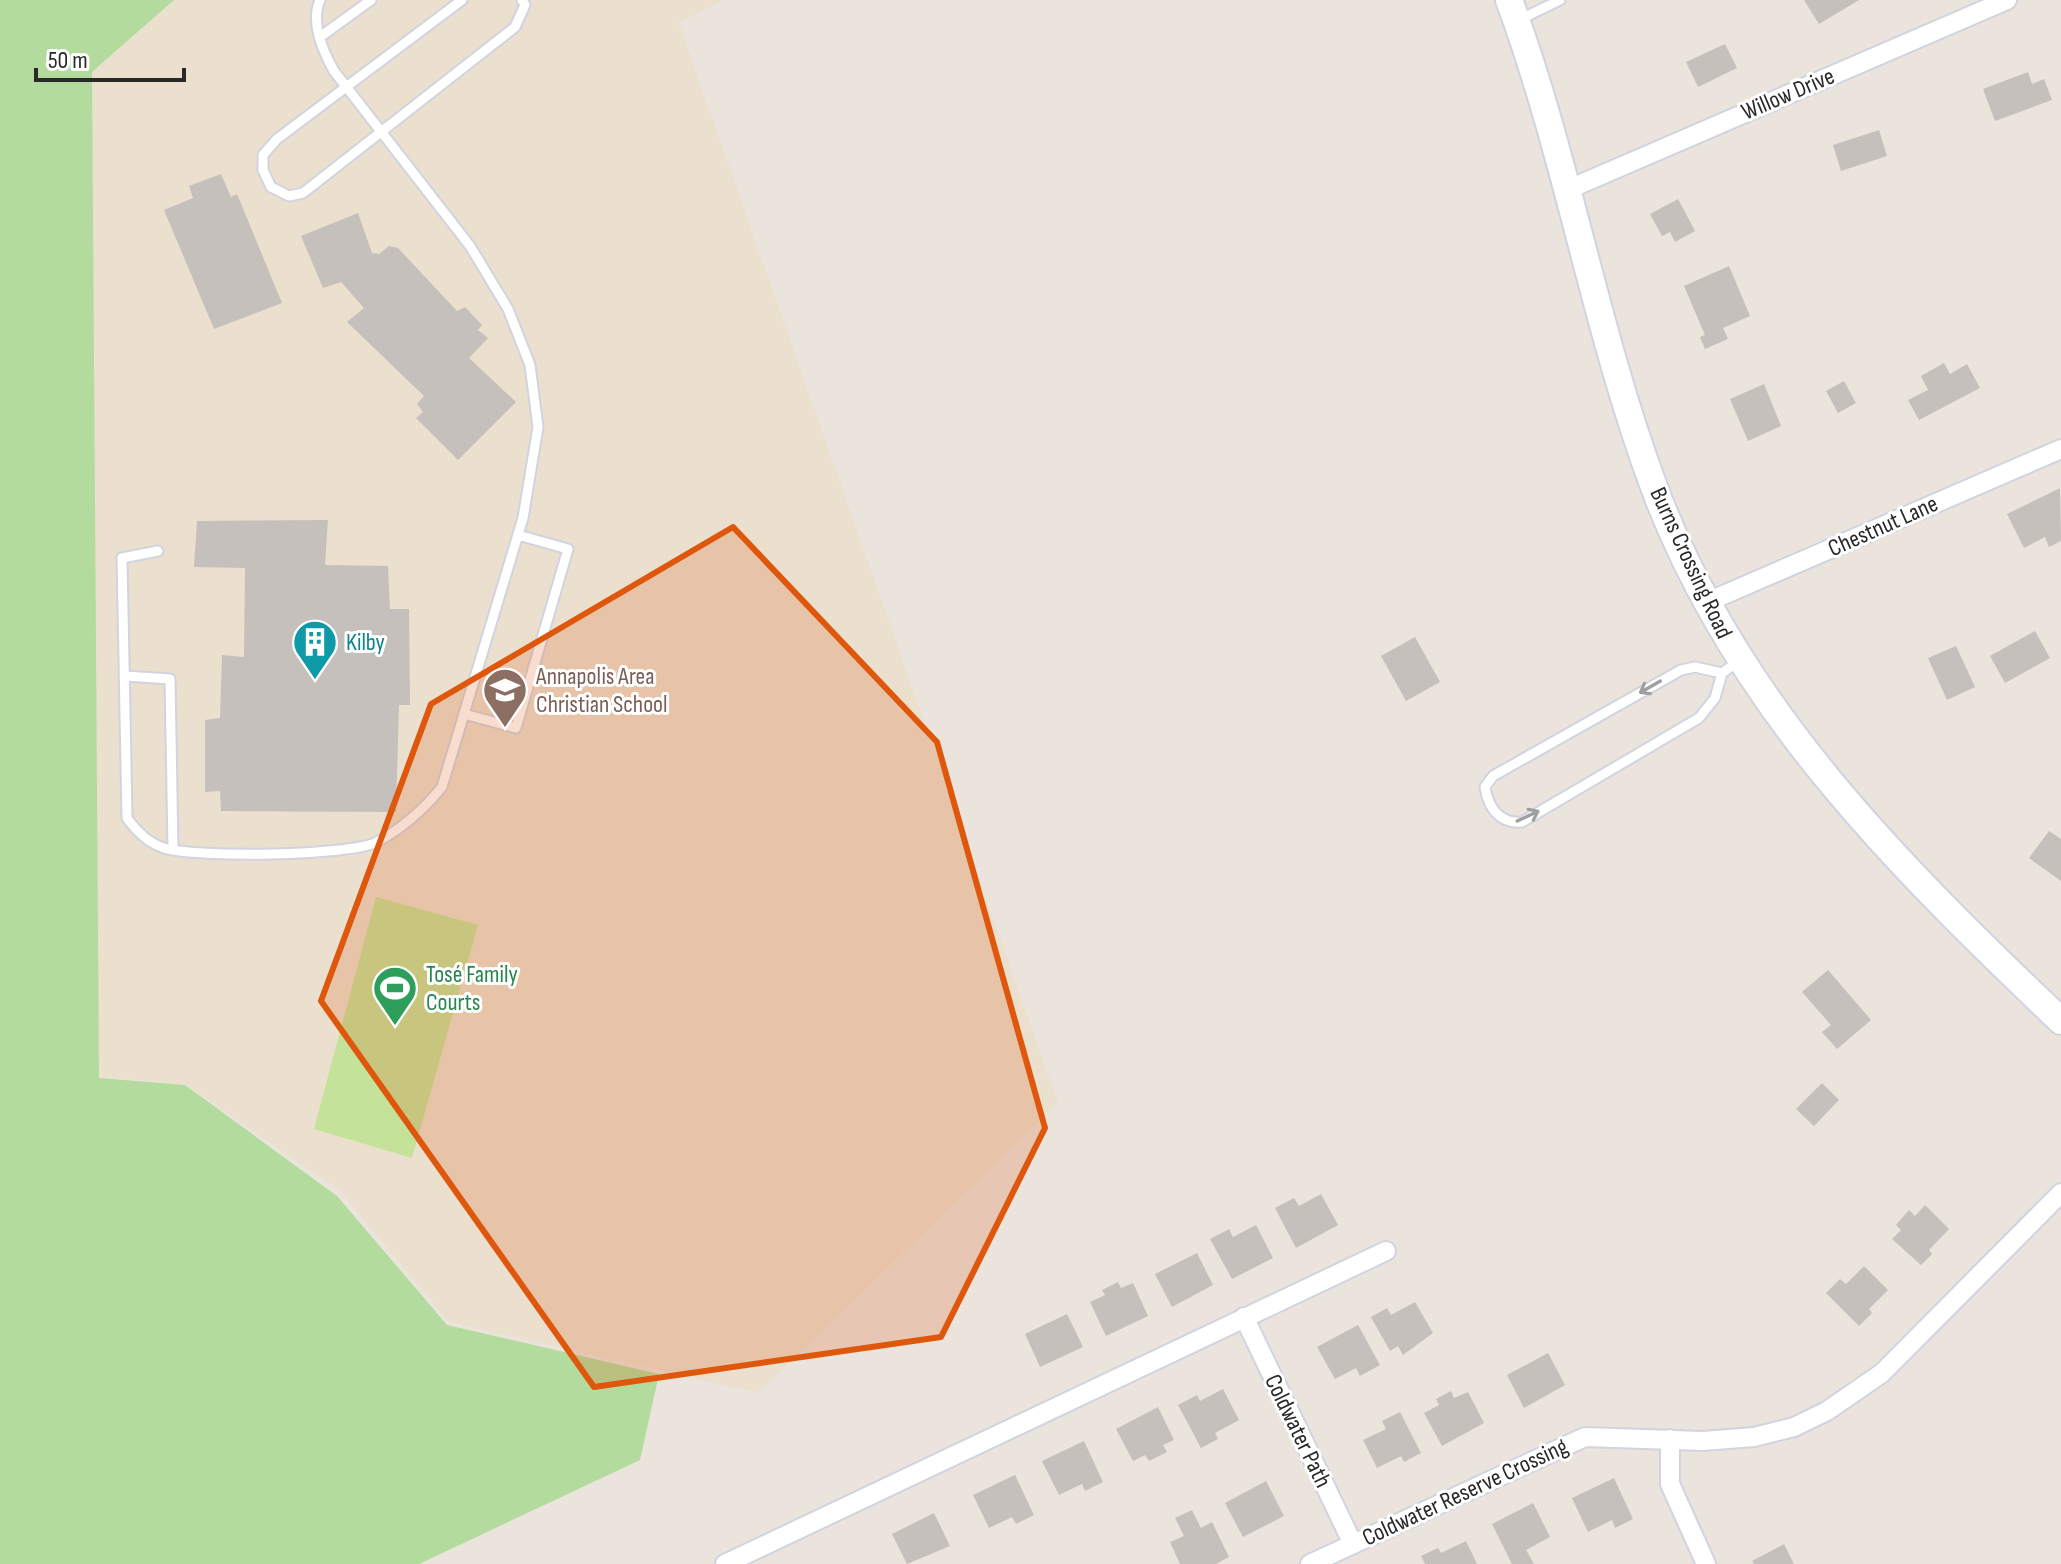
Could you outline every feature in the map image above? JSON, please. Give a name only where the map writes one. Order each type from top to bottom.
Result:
[{"type":"street","name":"Willow Drive","points":[[1569,189],[2007,0]]},
{"type":"street","name":"Burns Crossing Road","points":[[1513,10],[1569,189],[1628,406],[1654,487],[1731,667],[1886,848],[2061,1021]]},
{"type":"street","name":"Chestnut Lane","points":[[1705,603],[2061,449]]},
{"type":"street","name":"Coldwater Reserve Crossing","points":[[1310,1564],[1585,1437],[1703,1441],[1754,1437],[1794,1427],[1827,1411],[1882,1373],[2061,1193]]},
{"type":"street","points":[[725,1564],[1386,1251]]},
{"type":"street","name":"Coldwater Path","points":[[1244,1317],[1353,1544]]},
{"type":"street","points":[[1670,1439],[1670,1484],[1706,1564]]},
{"type":"lane","points":[[158,551],[122,558],[127,818],[140,836],[173,849],[194,852],[344,851],[375,843],[421,812],[442,787],[518,535],[538,427],[530,365],[508,309],[470,246],[334,71],[320,37],[316,9],[320,0]]},
{"type":"lane","points":[[320,37],[371,0]]},
{"type":"lane","points":[[462,0],[277,139],[263,155],[263,170],[271,187],[289,196],[303,193],[515,27],[525,5],[522,0]]},
{"type":"lane","points":[[1513,10],[1560,0]]},
{"type":"lane","points":[[464,714],[516,728],[568,549],[518,535]]},
{"type":"lane","points":[[1731,667],[1699,718],[1522,822],[1510,823],[1500,818],[1487,798],[1485,787],[1493,776],[1681,670],[1731,667]]},
{"type":"lane","points":[[125,676],[170,679],[173,849]]},
{"type":"highlighted area","points":[[733,527],[937,742],[1045,1128],[941,1337],[594,1387],[321,1001],[431,704]]},
{"type":"shaded area","name":"Annapolis Area Christian School","points":[[174,0],[723,0],[679,23],[1058,1103],[758,1393],[449,1322],[340,1191],[185,1084],[100,1077],[68,381],[0,246],[54,107]]},
{"type":"green space","points":[[0,0],[174,0],[92,72],[99,1078],[185,1085],[337,1196],[447,1325],[659,1374],[640,1460],[419,1564],[0,1564]]},
{"type":"green space","name":"Tosé Family Courts","points":[[376,897],[478,925],[412,1158],[314,1129]]},
{"type":"building","points":[[1804,0],[1859,0],[1819,24]]},
{"type":"building","points":[[1725,44],[1737,68],[1698,87],[1686,62]]},
{"type":"building","points":[[2028,72],[2032,84],[2044,79],[2052,100],[1995,121],[1983,89]]},
{"type":"building","points":[[1879,130],[1887,156],[1841,171],[1833,145]]},
{"type":"building","points":[[221,174],[231,197],[237,194],[282,303],[214,329],[164,210],[193,198],[189,186]]},
{"type":"building","points":[[1678,199],[1695,231],[1675,242],[1670,232],[1662,236],[1650,214]]},
{"type":"building","points":[[358,213],[372,253],[379,254],[389,246],[398,248],[457,311],[465,307],[482,325],[478,330],[488,338],[469,358],[516,402],[458,460],[416,418],[423,412],[417,404],[424,396],[347,322],[364,308],[341,282],[323,288],[301,236]]},
{"type":"building","points":[[1729,266],[1750,316],[1723,328],[1728,339],[1705,349],[1700,337],[1705,335],[1684,286]]},
{"type":"building","points":[[1944,363],[1950,374],[1967,364],[1980,388],[1919,420],[1908,400],[1928,390],[1921,376]]},
{"type":"building","points":[[1844,381],[1856,403],[1838,413],[1826,391]]},
{"type":"building","points":[[1764,384],[1781,426],[1748,441],[1730,399]]},
{"type":"building","points":[[2060,488],[2061,541],[2049,547],[2045,537],[2024,548],[2007,514]]},
{"type":"building","name":"Kilby","points":[[328,520],[325,565],[388,566],[390,609],[409,609],[410,705],[399,705],[396,812],[221,811],[220,791],[205,792],[205,720],[220,718],[222,655],[244,657],[245,568],[194,567],[197,521]]},
{"type":"building","points":[[2035,631],[2050,658],[2005,683],[1990,656]]},
{"type":"building","points":[[1415,637],[1440,682],[1406,701],[1381,656]]},
{"type":"building","points":[[1956,646],[1975,687],[1947,700],[1928,658]]},
{"type":"building","points":[[2049,831],[2061,839],[2061,881],[2029,858]]},
{"type":"building","points":[[1828,970],[1871,1020],[1837,1049],[1822,1032],[1831,1025],[1802,992]]},
{"type":"building","points":[[1822,1083],[1839,1100],[1814,1126],[1796,1109]]},
{"type":"building","points":[[1321,1194],[1338,1225],[1296,1248],[1275,1208],[1294,1198],[1299,1206]]},
{"type":"building","points":[[1925,1205],[1949,1229],[1929,1250],[1932,1254],[1921,1265],[1892,1239],[1901,1230],[1896,1225],[1909,1210],[1915,1216]]},
{"type":"building","points":[[1256,1225],[1273,1258],[1232,1279],[1210,1239],[1229,1229],[1233,1237]]},
{"type":"building","points":[[1197,1253],[1213,1285],[1172,1307],[1155,1274]]},
{"type":"building","points":[[1864,1266],[1888,1290],[1869,1309],[1872,1313],[1859,1326],[1826,1293],[1840,1279],[1846,1284]]},
{"type":"building","points":[[1118,1282],[1121,1288],[1133,1283],[1148,1316],[1106,1336],[1090,1302],[1105,1295],[1102,1290]]},
{"type":"building","points":[[1415,1302],[1433,1333],[1403,1355],[1398,1346],[1390,1351],[1371,1317],[1387,1308],[1391,1315]]},
{"type":"building","points":[[1067,1314],[1083,1347],[1040,1367],[1025,1334]]},
{"type":"building","points":[[1358,1325],[1380,1365],[1360,1376],[1356,1368],[1335,1379],[1317,1347]]},
{"type":"building","points":[[1548,1353],[1565,1385],[1524,1408],[1507,1375]]},
{"type":"building","points":[[1223,1389],[1239,1420],[1215,1433],[1218,1439],[1201,1448],[1178,1405],[1197,1395],[1200,1401]]},
{"type":"building","points":[[1451,1391],[1454,1398],[1468,1392],[1484,1423],[1442,1446],[1424,1413],[1439,1405],[1436,1399]]},
{"type":"building","points":[[1158,1407],[1174,1440],[1163,1445],[1167,1452],[1149,1461],[1145,1455],[1133,1461],[1116,1429]]},
{"type":"building","points":[[1400,1412],[1421,1453],[1404,1462],[1401,1456],[1377,1468],[1363,1440],[1386,1429],[1382,1421]]},
{"type":"building","points":[[1084,1441],[1103,1482],[1085,1491],[1082,1484],[1059,1495],[1042,1461]]},
{"type":"building","points":[[1015,1475],[1034,1515],[1016,1524],[1012,1517],[989,1528],[973,1495]]},
{"type":"building","points":[[1614,1478],[1633,1519],[1615,1528],[1612,1520],[1588,1532],[1572,1498]]},
{"type":"building","points":[[1266,1481],[1284,1516],[1243,1537],[1225,1503]]},
{"type":"building","points":[[1533,1503],[1550,1537],[1526,1550],[1534,1564],[1512,1564],[1492,1524]]},
{"type":"building","points":[[1192,1510],[1201,1528],[1212,1522],[1229,1557],[1216,1564],[1180,1564],[1170,1542],[1184,1536],[1175,1518]]},
{"type":"building","points":[[934,1513],[950,1546],[907,1564],[892,1534]]},
{"type":"building","points":[[1466,1541],[1477,1564],[1425,1564],[1421,1556],[1438,1548],[1441,1553]]},
{"type":"building","points":[[1784,1544],[1794,1564],[1754,1564],[1752,1561]]},
{"type":"place","name":"Kilby","points":[[315,681]]},
{"type":"place","name":"Annapolis Area Christian School","points":[[505,729]]},
{"type":"place","name":"Tosé Family Courts","points":[[395,1027]]}]
